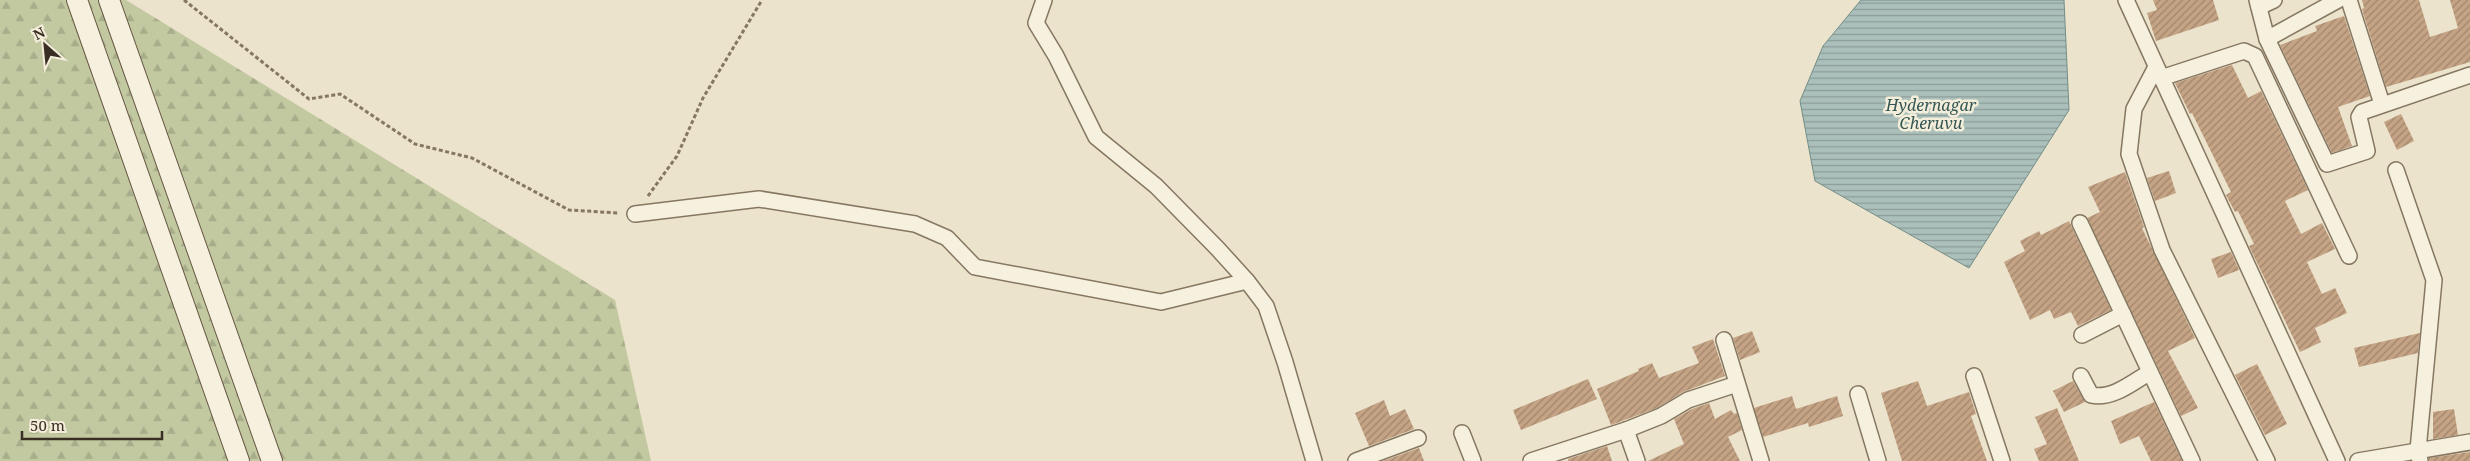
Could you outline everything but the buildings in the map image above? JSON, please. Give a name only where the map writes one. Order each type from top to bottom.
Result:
[{"type":"main road","points":[[77,0],[238,461]]},
{"type":"main road","points":[[109,0],[272,461]]},
{"type":"main road","points":[[228,429],[258,418]]},
{"type":"street","points":[[1044,0],[1036,23],[1056,56],[1096,137],[1156,186],[1217,248],[1247,281],[1266,306],[1286,362],[1314,461]]},
{"type":"street","points":[[2126,0],[2337,461]]},
{"type":"street","points":[[2274,0],[2258,4],[2267,39],[2327,164],[2367,151],[2359,114],[2382,104],[2470,75]]},
{"type":"street","points":[[2267,39],[2338,0]]},
{"type":"street","points":[[2349,0],[2382,104]]},
{"type":"street","points":[[2267,461],[2162,250],[2129,154],[2134,110],[2158,73],[2244,51],[2255,56],[2349,256]]},
{"type":"street","points":[[2396,170],[2434,280],[2419,456]]},
{"type":"street","points":[[635,214],[759,199],[915,224],[947,238],[975,266],[1161,302],[1247,281]]},
{"type":"street","points":[[2080,223],[2192,461]]},
{"type":"street","points":[[2082,335],[2123,314]]},
{"type":"street","points":[[1724,340],[1761,461]]},
{"type":"street","points":[[2081,376],[2091,394],[2100,397],[2111,394],[2150,372]]},
{"type":"street","points":[[1974,376],[2002,461]]},
{"type":"street","points":[[1531,461],[1626,430],[1660,416],[1688,400],[1737,384]]},
{"type":"street","points":[[1858,394],[1878,461]]},
{"type":"street","points":[[1626,430],[1637,461]]},
{"type":"street","points":[[1462,433],[1473,461]]},
{"type":"street","points":[[1356,461],[1418,438]]},
{"type":"street","points":[[2358,461],[2419,456],[2470,442]]},
{"type":"path","points":[[184,0],[309,99],[340,94],[415,144],[472,158],[569,210],[635,214],[677,156],[703,98],[762,0]]},
{"type":"green space","points":[[0,0],[126,0],[615,300],[651,461],[0,461]]},
{"type":"water","name":"Hydernagar Cheruvu","points":[[1861,0],[2064,0],[2069,110],[1969,268],[1815,181],[1800,101],[1823,46]]}]
